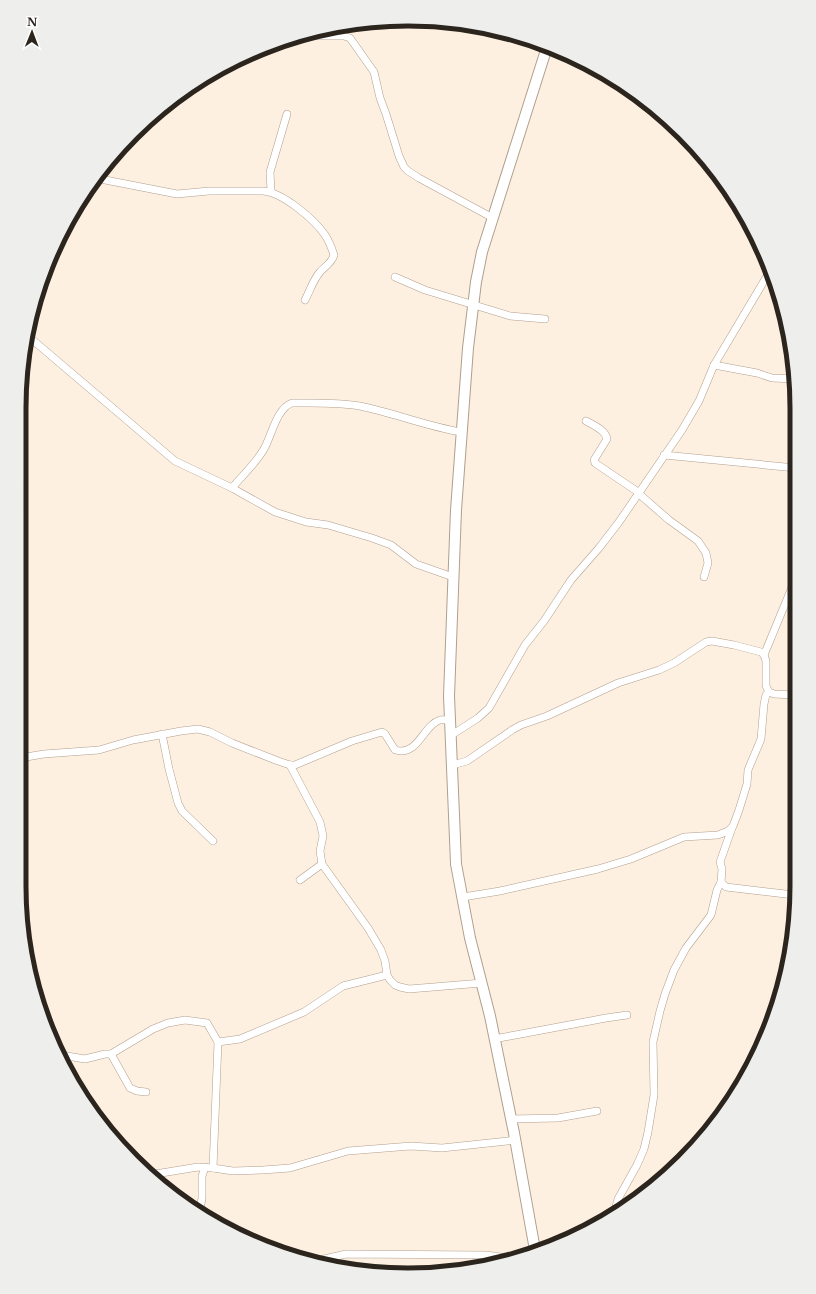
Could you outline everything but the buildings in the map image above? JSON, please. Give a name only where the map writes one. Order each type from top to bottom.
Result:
[{"type":"main road","points":[[534,1247],[516,1140],[482,983],[470,938],[456,864],[449,696],[453,577],[461,432],[468,348],[476,282],[482,252],[546,52]]},
{"type":"street","points":[[321,36],[344,36],[350,38],[374,72],[380,98],[404,167],[418,178],[493,218]]},
{"type":"street","points":[[270,191],[270,172],[287,114]]},
{"type":"street","points":[[102,179],[177,194],[209,191],[270,191],[286,199],[317,225],[325,235],[334,255],[333,260],[316,277],[305,300]]},
{"type":"street","points":[[396,277],[425,290],[510,316],[544,319]]},
{"type":"street","points":[[450,736],[478,718],[489,708],[525,645],[544,621],[572,580],[600,548],[619,522],[638,492],[682,430],[699,401],[714,365],[767,277]]},
{"type":"street","points":[[32,339],[175,461],[232,488],[275,512],[306,522],[328,525],[372,538],[391,545],[416,564],[453,577]]},
{"type":"street","points":[[714,365],[757,373],[772,378],[789,379]]},
{"type":"street","points":[[232,488],[265,448],[284,409],[287,405],[292,403],[325,403],[359,406],[431,426],[461,432]]},
{"type":"street","points":[[586,421],[607,435],[607,439],[594,460],[595,463],[638,492],[669,520],[698,541],[706,554],[708,562],[704,577]]},
{"type":"street","points":[[664,455],[790,467]]},
{"type":"street","points":[[764,655],[790,592]]},
{"type":"street","points":[[452,765],[467,761],[521,725],[547,716],[618,683],[659,670],[674,663],[706,642],[712,641],[734,645],[761,652],[764,655],[766,661],[766,686],[768,692],[764,704],[761,739],[748,770],[747,784],[720,862],[722,869],[721,882],[717,890],[711,916],[686,948],[674,970],[664,994],[653,1042],[654,1095],[648,1132],[644,1148],[637,1165],[618,1199],[616,1206]]},
{"type":"street","points":[[768,692],[790,695]]},
{"type":"street","points":[[26,757],[44,754],[99,750],[133,740],[198,729],[210,732],[232,743],[290,765],[301,763],[352,741],[382,732],[385,734],[395,750],[404,751],[410,749],[434,723],[443,719],[450,721]]},
{"type":"street","points":[[162,734],[168,769],[178,803],[182,811],[213,841]]},
{"type":"street","points":[[290,765],[320,822],[323,836],[320,851],[322,864],[368,928],[381,950],[385,961],[387,975],[394,985],[409,989],[482,983]]},
{"type":"street","points":[[462,897],[500,891],[598,869],[631,859],[684,838],[723,834],[733,826]]},
{"type":"street","points":[[710,835],[716,836],[727,842]]},
{"type":"street","points":[[300,880],[322,864]]},
{"type":"street","points":[[721,882],[726,887],[790,894]]},
{"type":"street","points":[[218,1042],[240,1039],[304,1012],[343,986],[387,975]]},
{"type":"street","points":[[494,1038],[626,1015]]},
{"type":"street","points":[[65,1056],[86,1059],[111,1054],[137,1040],[153,1029],[168,1023],[186,1020],[207,1023],[218,1042],[213,1168]]},
{"type":"street","points":[[111,1054],[130,1088],[137,1091],[146,1092]]},
{"type":"street","points":[[511,1119],[558,1118],[597,1111]]},
{"type":"street","points":[[157,1174],[205,1167],[233,1171],[263,1170],[298,1166],[348,1151],[405,1146],[442,1148],[516,1140]]},
{"type":"street","points":[[201,1207],[202,1176],[205,1167]]},
{"type":"street","points":[[325,1259],[346,1254],[486,1255],[500,1257]]}]
